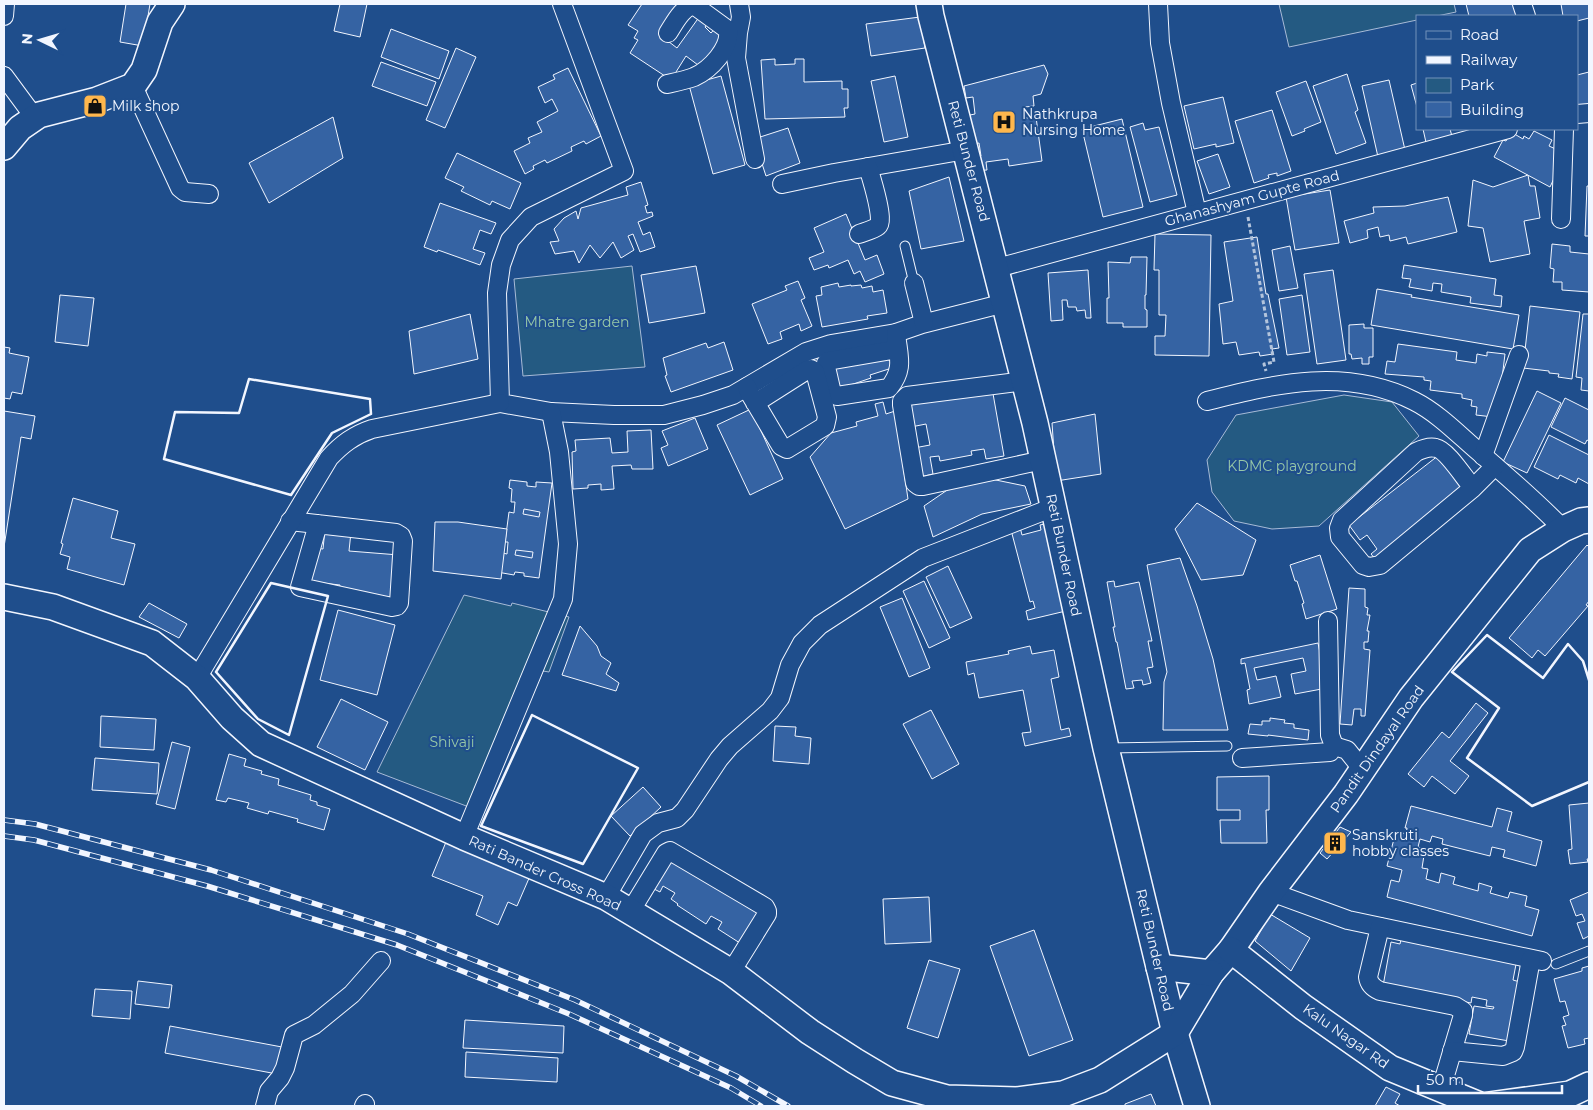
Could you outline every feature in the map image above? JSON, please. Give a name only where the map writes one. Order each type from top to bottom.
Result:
[{"type":"street","points":[[4,16],[5,4]]},
{"type":"street","points":[[4,147],[20,128],[39,115],[96,100],[133,86],[144,70],[160,22],[172,4]]},
{"type":"street","points":[[500,403],[498,293],[501,265],[510,240],[531,216],[624,171],[562,4]]},
{"type":"street","points":[[714,24],[738,4],[741,17],[736,58],[755,159]]},
{"type":"street","name":"Reti Bunder Road","points":[[930,4],[931,16],[1006,303],[1044,460],[1106,748],[1159,967],[1175,1033],[1197,1106]]},
{"type":"street","points":[[1158,4],[1161,52],[1196,213]]},
{"type":"street","points":[[667,84],[694,76],[713,63],[726,45],[728,30],[714,24],[695,6],[691,5],[686,8],[668,33]]},
{"type":"street","points":[[685,85],[720,71],[736,58]]},
{"type":"street","points":[[4,76],[35,118]]},
{"type":"street","points":[[133,86],[180,188],[185,192],[209,194]]},
{"type":"street","name":"Ghanashyam Gupte Road","points":[[997,268],[1504,130]]},
{"type":"street","points":[[1561,219],[1564,130]]},
{"type":"street","points":[[782,184],[966,150]]},
{"type":"street","points":[[859,234],[878,226],[880,223],[880,215],[868,167]]},
{"type":"street","points":[[914,283],[924,324]]},
{"type":"street","points":[[196,678],[329,458],[342,444],[358,434],[372,428],[500,403],[551,412],[664,415],[733,395],[806,352],[831,344],[897,341],[924,324],[1006,303]]},
{"type":"street","points":[[1473,488],[1443,451],[1435,447],[1426,448],[1416,452],[1342,520],[1339,528],[1340,537],[1363,565],[1369,567],[1380,565],[1473,488],[1489,461],[1519,356]]},
{"type":"street","points":[[746,387],[755,403],[781,446],[784,448],[788,449],[825,426],[827,417],[815,372],[811,370],[806,370],[755,403]]},
{"type":"street","points":[[1208,401],[1257,388],[1296,382],[1347,380],[1381,387],[1416,401],[1444,422],[1538,503],[1563,529]]},
{"type":"street","points":[[1025,381],[907,396],[904,398],[902,405],[915,483],[923,486],[1044,460]]},
{"type":"street","points":[[464,837],[563,599],[568,544],[559,452],[551,412]]},
{"type":"street","points":[[606,897],[643,834],[658,823],[677,818],[685,810],[719,759],[730,746],[770,710],[780,698],[790,666],[802,643],[820,625],[923,558],[1054,507]]},
{"type":"street","name":"Pandit Dindayal Road","points":[[1175,1033],[1211,973],[1231,950],[1271,892],[1346,794],[1411,698],[1530,550],[1563,529],[1581,521],[1589,520]]},
{"type":"street","points":[[290,521],[318,524],[396,533],[401,536],[403,541],[399,603],[397,606],[392,607],[300,587],[318,524]]},
{"type":"street","name":"Rati Bander Cross Road","points":[[4,597],[54,607],[152,643],[196,678],[232,718],[261,744],[464,837],[606,897],[731,972],[810,1032],[892,1082],[947,1098],[1017,1100],[1063,1094],[1100,1080],[1175,1033]]},
{"type":"street","points":[[1328,621],[1330,734],[1334,746]]},
{"type":"street","points":[[1334,746],[1347,750],[1363,770]]},
{"type":"street","points":[[1242,758],[1330,752],[1334,746]]},
{"type":"street","points":[[630,912],[666,853],[670,851],[765,907],[767,914],[731,972]]},
{"type":"street","points":[[1271,892],[1348,920],[1543,961],[1513,1052],[1503,1056],[1452,1051]]},
{"type":"street","points":[[1380,927],[1368,976],[1369,982],[1374,988],[1380,991],[1460,1008],[1463,1015],[1441,1089]]},
{"type":"street","name":"Kalu Nagar Rd","points":[[1231,950],[1303,1007],[1390,1068],[1481,1106],[1576,1095]]},
{"type":"street","points":[[265,1106],[269,1091],[280,1078],[285,1068],[294,1035],[314,1025],[352,994],[381,961]]},
{"type":"street","points":[[1159,967],[1211,973]]},
{"type":"lane","points":[[905,246],[914,283]]},
{"type":"lane","points":[[1106,748],[1227,746]]},
{"type":"lane","points":[[1543,961],[1589,952]]},
{"type":"path","points":[[1245,200],[1274,362],[1264,364],[1266,373]]},
{"type":"green space","points":[[1279,4],[1454,4],[1456,12],[1442,15],[1416,15],[1416,20],[1289,47]]},
{"type":"green space","name":"Mhatre garden","points":[[632,266],[645,367],[523,376],[514,279]]},
{"type":"green space","name":"KDMC playground","points":[[1344,395],[1392,402],[1419,436],[1319,526],[1272,529],[1234,521],[1212,492],[1207,460],[1236,415]]},
{"type":"green space","name":"Shivaji","points":[[464,595],[511,606],[512,603],[569,617],[549,672],[543,671],[482,812],[377,772]]},
{"type":"building","points":[[126,4],[150,4],[143,46],[120,42]]},
{"type":"building","points":[[340,4],[367,4],[360,37],[334,31]]},
{"type":"building","points":[[642,4],[683,4],[660,35],[677,48],[702,13],[710,20],[705,27],[711,33],[717,26],[726,32],[702,68],[686,56],[671,80],[630,53],[638,40],[634,38],[638,31],[628,25]]},
{"type":"building","points":[[1466,4],[1517,4],[1520,15],[1469,15]]},
{"type":"building","points":[[1561,4],[1589,4],[1589,18],[1578,21],[1578,15],[1563,15]]},
{"type":"building","points":[[920,17],[925,48],[871,56],[866,24]]},
{"type":"building","points":[[391,29],[449,51],[439,79],[381,57]]},
{"type":"building","points":[[456,48],[476,57],[445,128],[426,120]]},
{"type":"building","points":[[775,59],[775,65],[795,64],[795,59],[804,59],[804,82],[842,81],[842,89],[848,89],[848,108],[844,108],[845,117],[765,119],[761,60]]},
{"type":"building","points":[[381,62],[436,82],[427,106],[372,86]]},
{"type":"building","points":[[1044,65],[1048,74],[1041,94],[1033,96],[1034,106],[1025,107],[1026,118],[1036,117],[1042,161],[1009,166],[1008,159],[986,162],[987,170],[974,171],[972,158],[981,156],[979,143],[974,144],[970,115],[975,114],[973,97],[966,98],[964,86]]},
{"type":"building","points":[[568,68],[601,136],[586,144],[584,141],[571,147],[572,151],[547,163],[545,160],[533,166],[534,169],[525,174],[514,151],[530,143],[528,138],[542,132],[537,122],[558,111],[552,99],[545,103],[538,87],[555,79],[553,75]]},
{"type":"building","points":[[1589,72],[1589,107],[1578,110],[1578,75]]},
{"type":"building","points":[[1347,74],[1358,110],[1355,112],[1366,143],[1336,154],[1313,86]]},
{"type":"building","points":[[721,76],[745,165],[713,174],[689,85]]},
{"type":"building","points":[[895,76],[908,137],[884,142],[871,81]]},
{"type":"building","points":[[1389,80],[1405,150],[1378,157],[1362,86]]},
{"type":"building","points":[[1306,81],[1321,122],[1292,136],[1276,92]]},
{"type":"building","points":[[1416,83],[1416,103],[1411,85]]},
{"type":"building","points":[[1223,97],[1234,143],[1216,147],[1216,144],[1194,149],[1184,106]]},
{"type":"building","points":[[1272,110],[1291,171],[1277,176],[1277,173],[1268,175],[1269,178],[1254,183],[1235,121]]},
{"type":"building","points":[[333,117],[343,158],[269,203],[249,163]]},
{"type":"building","points":[[1122,119],[1143,207],[1103,217],[1082,129]]},
{"type":"building","points":[[1143,123],[1145,130],[1159,127],[1177,195],[1150,202],[1130,127]]},
{"type":"building","points":[[788,128],[800,163],[766,176],[754,139]]},
{"type":"building","points":[[1423,130],[1450,130],[1453,140],[1427,147]]},
{"type":"building","points":[[1534,131],[1552,140],[1549,146],[1560,151],[1557,172],[1550,187],[1494,157],[1503,140],[1506,141],[1511,132],[1523,139],[1524,136],[1529,139]]},
{"type":"building","points":[[457,153],[521,183],[510,209],[492,201],[490,205],[461,191],[464,187],[445,178]]},
{"type":"building","points":[[1218,154],[1230,187],[1209,194],[1197,161]]},
{"type":"building","points":[[1528,175],[1530,186],[1535,186],[1540,218],[1524,221],[1530,254],[1490,262],[1483,228],[1468,226],[1473,180],[1493,187]]},
{"type":"building","points":[[949,177],[964,241],[921,249],[909,191]]},
{"type":"building","points":[[641,182],[648,205],[645,206],[647,213],[652,212],[653,216],[638,222],[643,235],[650,232],[655,247],[640,252],[633,234],[628,236],[634,250],[621,258],[613,242],[600,258],[590,245],[579,263],[574,251],[555,254],[550,242],[559,241],[554,229],[564,218],[576,211],[578,219],[581,208],[628,195],[626,187]]},
{"type":"building","points":[[1587,186],[1589,186],[1589,236],[1585,236]]},
{"type":"building","points":[[1330,190],[1339,243],[1295,250],[1286,197]]},
{"type":"building","points":[[1448,197],[1457,232],[1408,244],[1406,237],[1390,241],[1389,235],[1380,237],[1378,227],[1367,230],[1368,238],[1350,243],[1344,221],[1374,213],[1373,207],[1405,206]]},
{"type":"building","points":[[440,203],[496,223],[491,234],[480,230],[473,249],[485,253],[480,265],[424,247]]},
{"type":"building","points":[[846,214],[865,260],[877,255],[884,274],[865,282],[860,271],[854,274],[848,260],[829,268],[828,265],[814,270],[809,258],[824,252],[814,228]]},
{"type":"building","points":[[1155,234],[1211,235],[1209,356],[1155,355],[1155,336],[1165,336],[1166,315],[1159,315],[1159,270],[1154,270]]},
{"type":"building","points":[[1257,237],[1266,294],[1268,294],[1279,348],[1272,349],[1273,354],[1260,356],[1259,352],[1239,355],[1236,342],[1223,344],[1219,304],[1233,301],[1224,242]]},
{"type":"building","points":[[1552,244],[1570,246],[1570,252],[1589,254],[1589,292],[1562,290],[1562,282],[1553,282],[1554,269],[1550,268]]},
{"type":"building","points":[[1290,246],[1298,288],[1279,291],[1272,250]]},
{"type":"building","points":[[1131,257],[1147,257],[1145,309],[1147,310],[1147,327],[1123,327],[1123,323],[1107,323],[1107,298],[1109,298],[1108,262],[1130,263]]},
{"type":"building","points":[[1404,265],[1496,279],[1494,295],[1502,296],[1501,307],[1470,303],[1471,297],[1441,292],[1442,284],[1433,283],[1432,291],[1409,287],[1411,279],[1402,278]]},
{"type":"building","points":[[696,266],[705,313],[649,323],[641,275]]},
{"type":"building","points":[[1088,270],[1091,318],[1086,318],[1085,310],[1077,311],[1076,307],[1068,307],[1067,300],[1062,300],[1063,320],[1051,321],[1048,273]]},
{"type":"building","points":[[1333,270],[1346,360],[1317,364],[1304,274]]},
{"type":"building","points":[[798,281],[805,298],[801,300],[812,326],[801,331],[799,324],[780,332],[782,339],[768,344],[752,304],[787,290],[785,286]]},
{"type":"building","points":[[838,283],[839,287],[861,285],[862,288],[872,286],[873,292],[883,290],[887,313],[867,316],[868,319],[822,327],[816,296],[822,295],[821,287]]},
{"type":"building","points":[[1377,289],[1412,295],[1411,297],[1519,315],[1513,349],[1371,325]]},
{"type":"building","points":[[60,295],[94,298],[88,346],[55,342]]},
{"type":"building","points":[[1302,295],[1310,352],[1287,355],[1279,299]]},
{"type":"building","points":[[1530,306],[1580,312],[1572,379],[1558,377],[1559,374],[1549,373],[1549,371],[1523,368]]},
{"type":"building","points":[[470,314],[478,359],[414,374],[409,331]]},
{"type":"building","points":[[1583,314],[1589,314],[1589,391],[1581,390],[1582,378],[1576,377]]},
{"type":"building","points":[[1364,324],[1364,328],[1373,328],[1373,357],[1369,357],[1369,364],[1362,364],[1362,358],[1352,359],[1351,354],[1349,354],[1349,325]]},
{"type":"building","points":[[724,342],[733,370],[671,392],[665,376],[667,375],[663,358],[706,343],[708,348]]},
{"type":"building","points":[[1398,344],[1457,352],[1456,360],[1476,363],[1477,354],[1487,356],[1487,352],[1505,354],[1499,403],[1493,417],[1476,415],[1477,407],[1471,406],[1472,400],[1462,398],[1462,394],[1430,390],[1431,381],[1424,380],[1424,377],[1385,374],[1387,361],[1395,362]]},
{"type":"building","points":[[4,347],[10,348],[9,353],[29,357],[22,394],[12,392],[10,399],[4,398]]},
{"type":"building","points":[[890,351],[895,367],[870,375],[871,378],[836,390],[830,371]]},
{"type":"building","points":[[992,388],[1004,456],[986,459],[984,449],[971,451],[972,455],[940,461],[939,456],[930,457],[933,474],[920,477],[914,448],[930,445],[926,424],[911,427],[907,404]]},
{"type":"building","points":[[1537,391],[1561,403],[1527,473],[1503,462]]},
{"type":"building","points":[[1565,398],[1589,410],[1589,441],[1587,440],[1585,444],[1551,427]]},
{"type":"building","points":[[883,402],[886,414],[895,411],[908,499],[845,529],[810,457],[831,433],[857,426],[856,422],[878,416],[875,404]]},
{"type":"building","points":[[751,409],[783,479],[750,495],[717,425]]},
{"type":"building","points":[[4,411],[35,416],[31,439],[21,437],[4,547]]},
{"type":"building","points":[[1095,414],[1101,474],[1056,481],[1052,423]]},
{"type":"building","points":[[695,418],[708,449],[668,466],[661,448],[668,445],[662,431]]},
{"type":"building","points":[[651,430],[653,469],[632,469],[631,465],[612,466],[614,489],[601,490],[601,484],[588,485],[588,488],[573,489],[572,452],[576,451],[575,440],[610,438],[612,453],[628,452],[627,431]]},
{"type":"building","points":[[1549,435],[1589,455],[1589,484],[1578,478],[1576,483],[1560,475],[1558,479],[1534,467]]},
{"type":"building","points":[[1439,455],[1466,490],[1376,560],[1371,554],[1377,549],[1367,535],[1360,540],[1349,525]]},
{"type":"building","points":[[991,479],[1025,486],[1031,504],[982,514],[933,537],[924,506],[956,484]]},
{"type":"building","points":[[510,480],[527,482],[527,486],[536,487],[536,482],[552,483],[539,578],[524,576],[524,573],[515,572],[514,575],[497,572],[500,557],[503,558],[503,553],[507,554],[508,542],[505,542],[509,512],[514,513],[515,502],[511,502],[512,489],[509,488]]},
{"type":"building","points":[[73,498],[118,511],[111,538],[135,544],[124,585],[67,569],[70,557],[60,554],[63,544],[61,543]]},
{"type":"building","points":[[1197,503],[1256,540],[1243,575],[1201,580],[1175,529]]},
{"type":"building","points":[[524,509],[540,512],[539,517],[523,514]]},
{"type":"building","points":[[435,522],[458,522],[507,529],[501,579],[433,571]]},
{"type":"building","points":[[1049,523],[1070,610],[1028,620],[1026,611],[1035,608],[1033,601],[1030,602],[1011,530],[1020,527],[1022,535],[1041,530],[1040,525]]},
{"type":"building","points":[[325,529],[351,532],[349,551],[399,555],[395,598],[339,593],[340,585],[305,581],[315,548],[323,549]]},
{"type":"building","points":[[1587,545],[1589,547],[1589,601],[1586,605],[1588,606],[1545,656],[1538,650],[1532,658],[1509,638]]},
{"type":"building","points":[[516,550],[533,552],[532,558],[515,555]]},
{"type":"building","points":[[1320,555],[1337,609],[1306,619],[1302,604],[1304,603],[1290,565]]},
{"type":"building","points":[[1180,558],[1213,659],[1228,730],[1163,730],[1164,682],[1167,672],[1147,565]]},
{"type":"building","points":[[948,566],[972,618],[950,628],[926,577]]},
{"type":"building","points":[[924,581],[950,638],[929,648],[903,591]]},
{"type":"building","points":[[1114,581],[1115,587],[1139,582],[1152,641],[1148,641],[1153,667],[1147,668],[1151,683],[1143,685],[1142,680],[1132,681],[1134,688],[1126,689],[1113,627],[1115,627],[1107,582]]},
{"type":"building","points":[[1349,588],[1365,589],[1365,607],[1368,608],[1367,615],[1370,615],[1367,631],[1369,631],[1368,642],[1364,642],[1364,649],[1370,650],[1365,716],[1361,716],[1361,709],[1354,709],[1352,725],[1340,724]]},
{"type":"building","points":[[902,598],[930,668],[909,677],[880,607]]},
{"type":"building","points":[[149,603],[187,624],[179,638],[139,617]]},
{"type":"building","points":[[338,610],[395,625],[377,695],[320,680]]},
{"type":"building","points":[[580,626],[597,646],[601,656],[611,663],[606,674],[619,683],[616,691],[562,675]]},
{"type":"building","points":[[1318,643],[1327,688],[1295,694],[1291,674],[1306,671],[1303,658],[1254,668],[1257,680],[1276,676],[1281,697],[1249,704],[1247,690],[1250,689],[1245,663],[1241,664],[1241,659]]},
{"type":"building","points":[[1030,646],[1032,654],[1054,650],[1059,677],[1051,679],[1061,730],[1069,728],[1071,736],[1025,746],[1022,733],[1031,732],[1023,690],[979,698],[974,673],[968,675],[966,662],[1009,654],[1008,651]]},
{"type":"building","points":[[341,699],[388,722],[365,770],[317,747]]},
{"type":"building","points":[[1476,703],[1488,713],[1450,761],[1469,776],[1455,794],[1432,776],[1424,787],[1408,774],[1442,732],[1449,738]]},
{"type":"building","points":[[931,710],[959,764],[932,779],[903,724]]},
{"type":"building","points":[[101,716],[156,719],[154,750],[100,747]]},
{"type":"building","points":[[1270,718],[1285,720],[1284,723],[1294,724],[1294,728],[1309,730],[1308,740],[1248,734],[1250,724],[1262,725],[1262,721],[1270,721]]},
{"type":"building","points":[[775,726],[796,727],[795,736],[811,738],[809,764],[773,761]]},
{"type":"building","points":[[172,742],[190,747],[175,809],[156,804]]},
{"type":"building","points":[[229,754],[246,759],[244,766],[262,771],[261,774],[279,779],[278,785],[311,795],[310,800],[317,802],[317,805],[330,809],[324,830],[297,822],[298,819],[269,811],[268,814],[247,808],[249,803],[228,798],[226,802],[216,800]]},
{"type":"building","points":[[95,758],[159,763],[157,794],[92,790]]},
{"type":"building","points":[[1269,776],[1269,810],[1266,810],[1267,843],[1221,843],[1220,820],[1240,820],[1240,810],[1217,810],[1217,777]]},
{"type":"building","points":[[643,787],[661,807],[630,836],[611,816]]},
{"type":"building","points":[[1589,803],[1589,859],[1587,859],[1588,862],[1570,864],[1568,850],[1572,849],[1569,805]]},
{"type":"building","points":[[1411,806],[1492,827],[1497,808],[1512,812],[1507,831],[1542,841],[1536,866],[1503,857],[1505,850],[1492,847],[1490,856],[1442,844],[1443,839],[1432,836],[1430,842],[1420,839],[1418,847],[1425,849],[1422,868],[1428,869],[1426,879],[1439,883],[1441,873],[1455,877],[1453,884],[1478,891],[1479,883],[1492,887],[1490,893],[1508,898],[1510,892],[1527,896],[1525,906],[1539,910],[1532,936],[1387,897],[1391,880],[1399,882],[1402,870],[1387,866],[1396,831],[1406,834],[1407,828],[1405,828]]},
{"type":"building","name":"Sanskruti hobby classes","points":[[1340,827],[1351,832],[1327,859],[1320,853]]},
{"type":"building","points":[[446,842],[530,876],[517,906],[508,902],[498,925],[476,915],[483,896],[432,876]]},
{"type":"building","points":[[667,856],[762,916],[743,945],[718,929],[722,922],[711,916],[706,924],[671,899],[675,893],[663,886],[660,892],[654,889]]},
{"type":"building","points":[[1589,892],[1589,936],[1583,939],[1577,923],[1585,921],[1582,914],[1576,916],[1570,900]]},
{"type":"building","points":[[929,897],[931,942],[885,944],[883,899]]},
{"type":"building","points":[[1270,914],[1310,938],[1291,971],[1255,941]]},
{"type":"building","points":[[1034,930],[1073,1040],[1029,1056],[990,946]]},
{"type":"building","points":[[1402,934],[1517,959],[1513,980],[1520,982],[1509,1041],[1469,1034],[1474,1006],[1493,1009],[1494,1007],[1486,1006],[1487,1000],[1472,997],[1471,1003],[1383,986],[1391,942],[1400,944]]},
{"type":"building","points":[[929,960],[960,969],[938,1038],[907,1028]]},
{"type":"building","points":[[1589,966],[1589,1038],[1584,1039],[1585,1044],[1568,1048],[1562,1026],[1566,1025],[1563,1017],[1569,1015],[1565,1001],[1560,1002],[1554,979],[1582,971],[1582,968]]},
{"type":"building","points":[[138,981],[172,985],[169,1008],[135,1004]]},
{"type":"building","points":[[95,989],[132,991],[130,1019],[92,1016]]},
{"type":"building","points":[[465,1020],[564,1026],[563,1053],[463,1048]]},
{"type":"building","points":[[170,1026],[282,1047],[277,1074],[165,1053]]},
{"type":"building","points":[[466,1052],[558,1058],[557,1082],[465,1077]]},
{"type":"building","points":[[1386,1087],[1400,1094],[1395,1103],[1400,1106],[1375,1106]]},
{"type":"building","points":[[1151,1094],[1156,1106],[1125,1106],[1125,1104]]},
{"type":"railway","points":[[4,820],[35,824],[211,870],[408,934],[575,1000],[736,1076],[788,1106]]},
{"type":"railway","points":[[4,836],[34,840],[207,886],[397,945],[569,1014],[731,1088],[761,1106]]},
{"type":"wall","points":[[249,379],[370,399],[371,414],[332,433],[291,495],[164,459],[175,412],[239,413],[249,379]]},
{"type":"wall","points":[[271,583],[328,596],[289,735],[258,719],[216,672],[271,583]]},
{"type":"wall","points":[[1589,680],[1583,661],[1568,644],[1543,678],[1487,635],[1452,672],[1499,708],[1467,758],[1532,806],[1589,782]]},
{"type":"wall","points":[[532,715],[638,768],[583,864],[481,826],[532,715]]},
{"type":"place","name":"Milk shop","points":[[95,106]]},
{"type":"place","name":"Nathkrupa Nursing Home","points":[[1004,122]]},
{"type":"place","name":"Sanskruti hobby classes","points":[[1335,843]]}]
